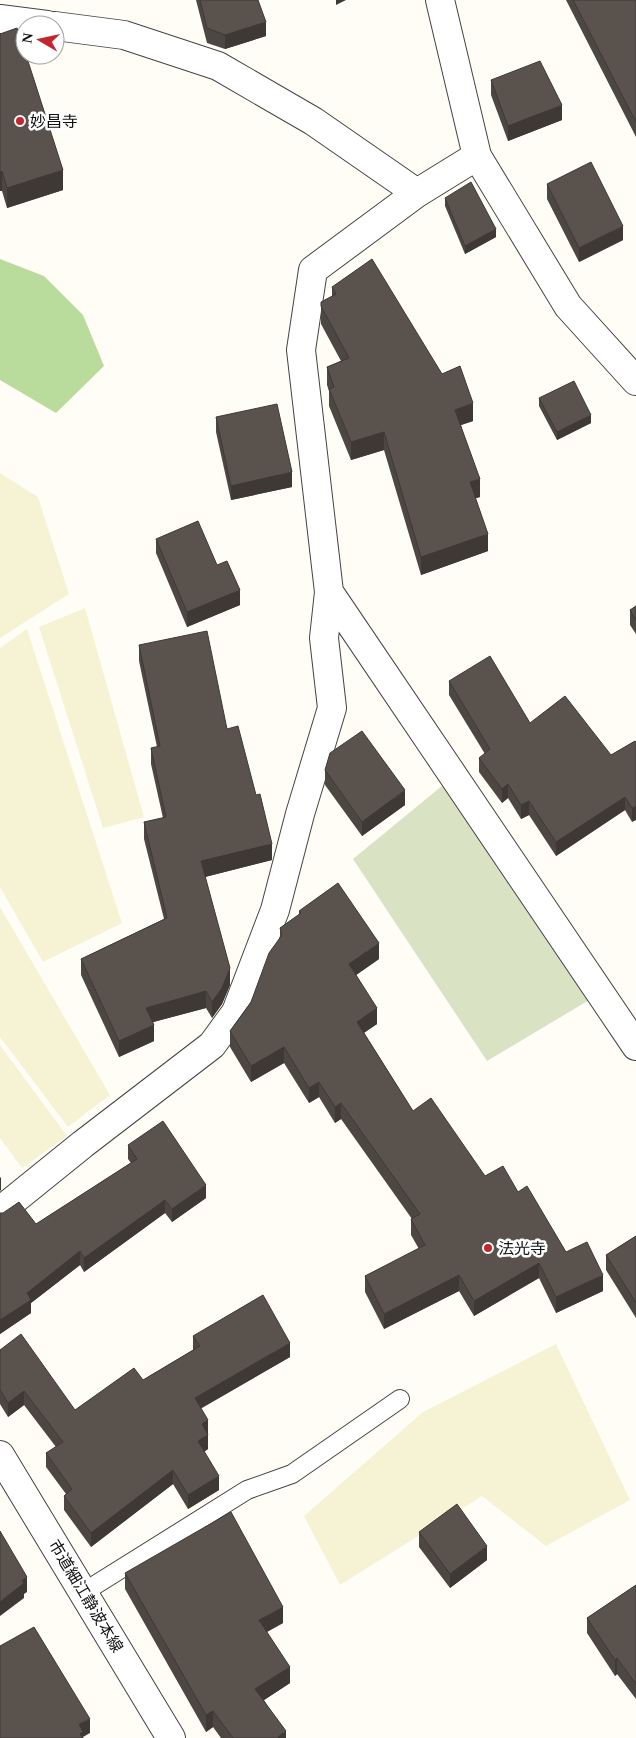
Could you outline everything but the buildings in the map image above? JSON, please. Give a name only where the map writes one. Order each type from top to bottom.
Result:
[{"type":"street","points":[[440,0],[477,156],[568,306],[636,381]]},
{"type":"street","points":[[0,19],[15,21]]},
{"type":"street","points":[[65,27],[124,35],[218,66],[313,121],[417,193]]},
{"type":"street","points":[[0,1212],[82,1144],[212,1046],[236,1012],[275,910],[300,814],[332,708],[324,638],[329,592],[301,350],[313,270],[417,193],[477,156]]},
{"type":"street","points":[[329,592],[636,1046]]},
{"type":"street","name":"市道細江静波本線","points":[[0,1455],[171,1738]]},
{"type":"lane","points":[[84,1592],[248,1490],[292,1474],[400,1400]]},
{"type":"shaded area","points":[[0,473],[38,497],[69,594],[0,638]]},
{"type":"shaded area","points":[[85,608],[144,817],[103,828],[39,627]]},
{"type":"shaded area","points":[[27,629],[122,923],[43,962],[0,887],[0,648]]},
{"type":"shaded area","points":[[0,907],[110,1095],[68,1127],[0,1037]]},
{"type":"shaded area","points":[[0,1045],[67,1136],[22,1168],[0,1138]]},
{"type":"shaded area","points":[[556,1344],[630,1500],[546,1546],[482,1496],[340,1585],[304,1516],[423,1412]]},
{"type":"green space","points":[[0,259],[44,276],[83,315],[104,366],[56,413],[0,380]]},
{"type":"green space","points":[[454,776],[591,999],[487,1061],[353,859]]},
{"type":"place","name":"妙昌寺","points":[[20,121]]},
{"type":"place","name":"法光寺","points":[[488,1248]]}]
